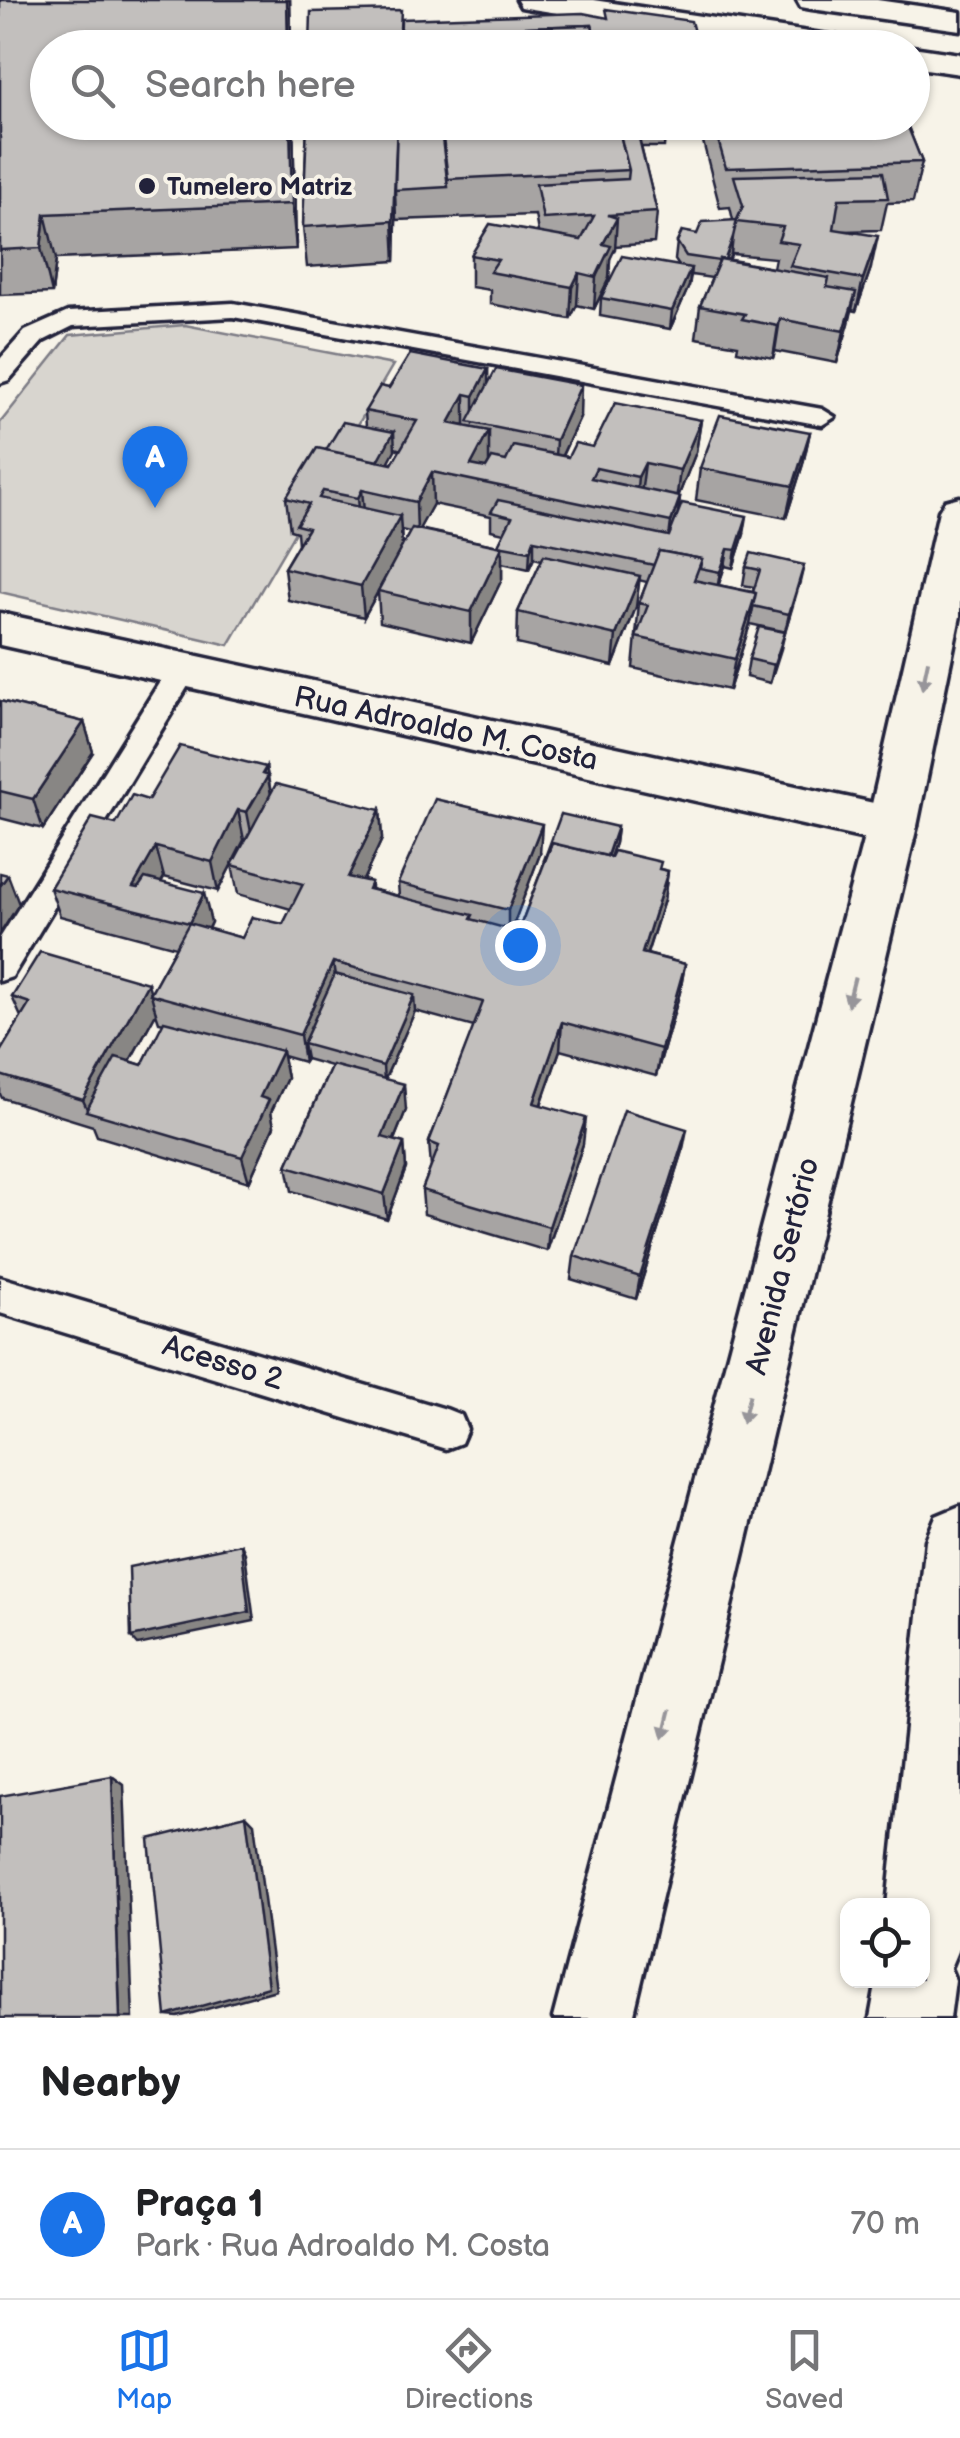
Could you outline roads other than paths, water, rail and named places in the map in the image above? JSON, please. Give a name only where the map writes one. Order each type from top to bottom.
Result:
[{"type":"main road","points":[[532,0],[730,30]]},
{"type":"main road","points":[[812,0],[960,21]]},
{"type":"main road","points":[[930,60],[960,64]]},
{"type":"main road","name":"Avenida Sertório","points":[[593,2018],[892,826],[960,512]]},
{"type":"main road","name":"Rua Adroaldo M. Costa","points":[[0,629],[892,826]]},
{"type":"main road","points":[[926,1898],[958,1566]]},
{"type":"main road","points":[[910,2018],[915,1988]]},
{"type":"lane","points":[[0,375],[34,336],[68,319],[233,310],[822,417]]},
{"type":"lane","points":[[0,967],[182,670]]},
{"type":"lane","name":"Acesso 2","points":[[0,1295],[446,1429]]},
{"type":"place","name":"Tumelero Matriz","points":[[147,186]]},
{"type":"place","name":"Praça 1","points":[[155,508]]}]
